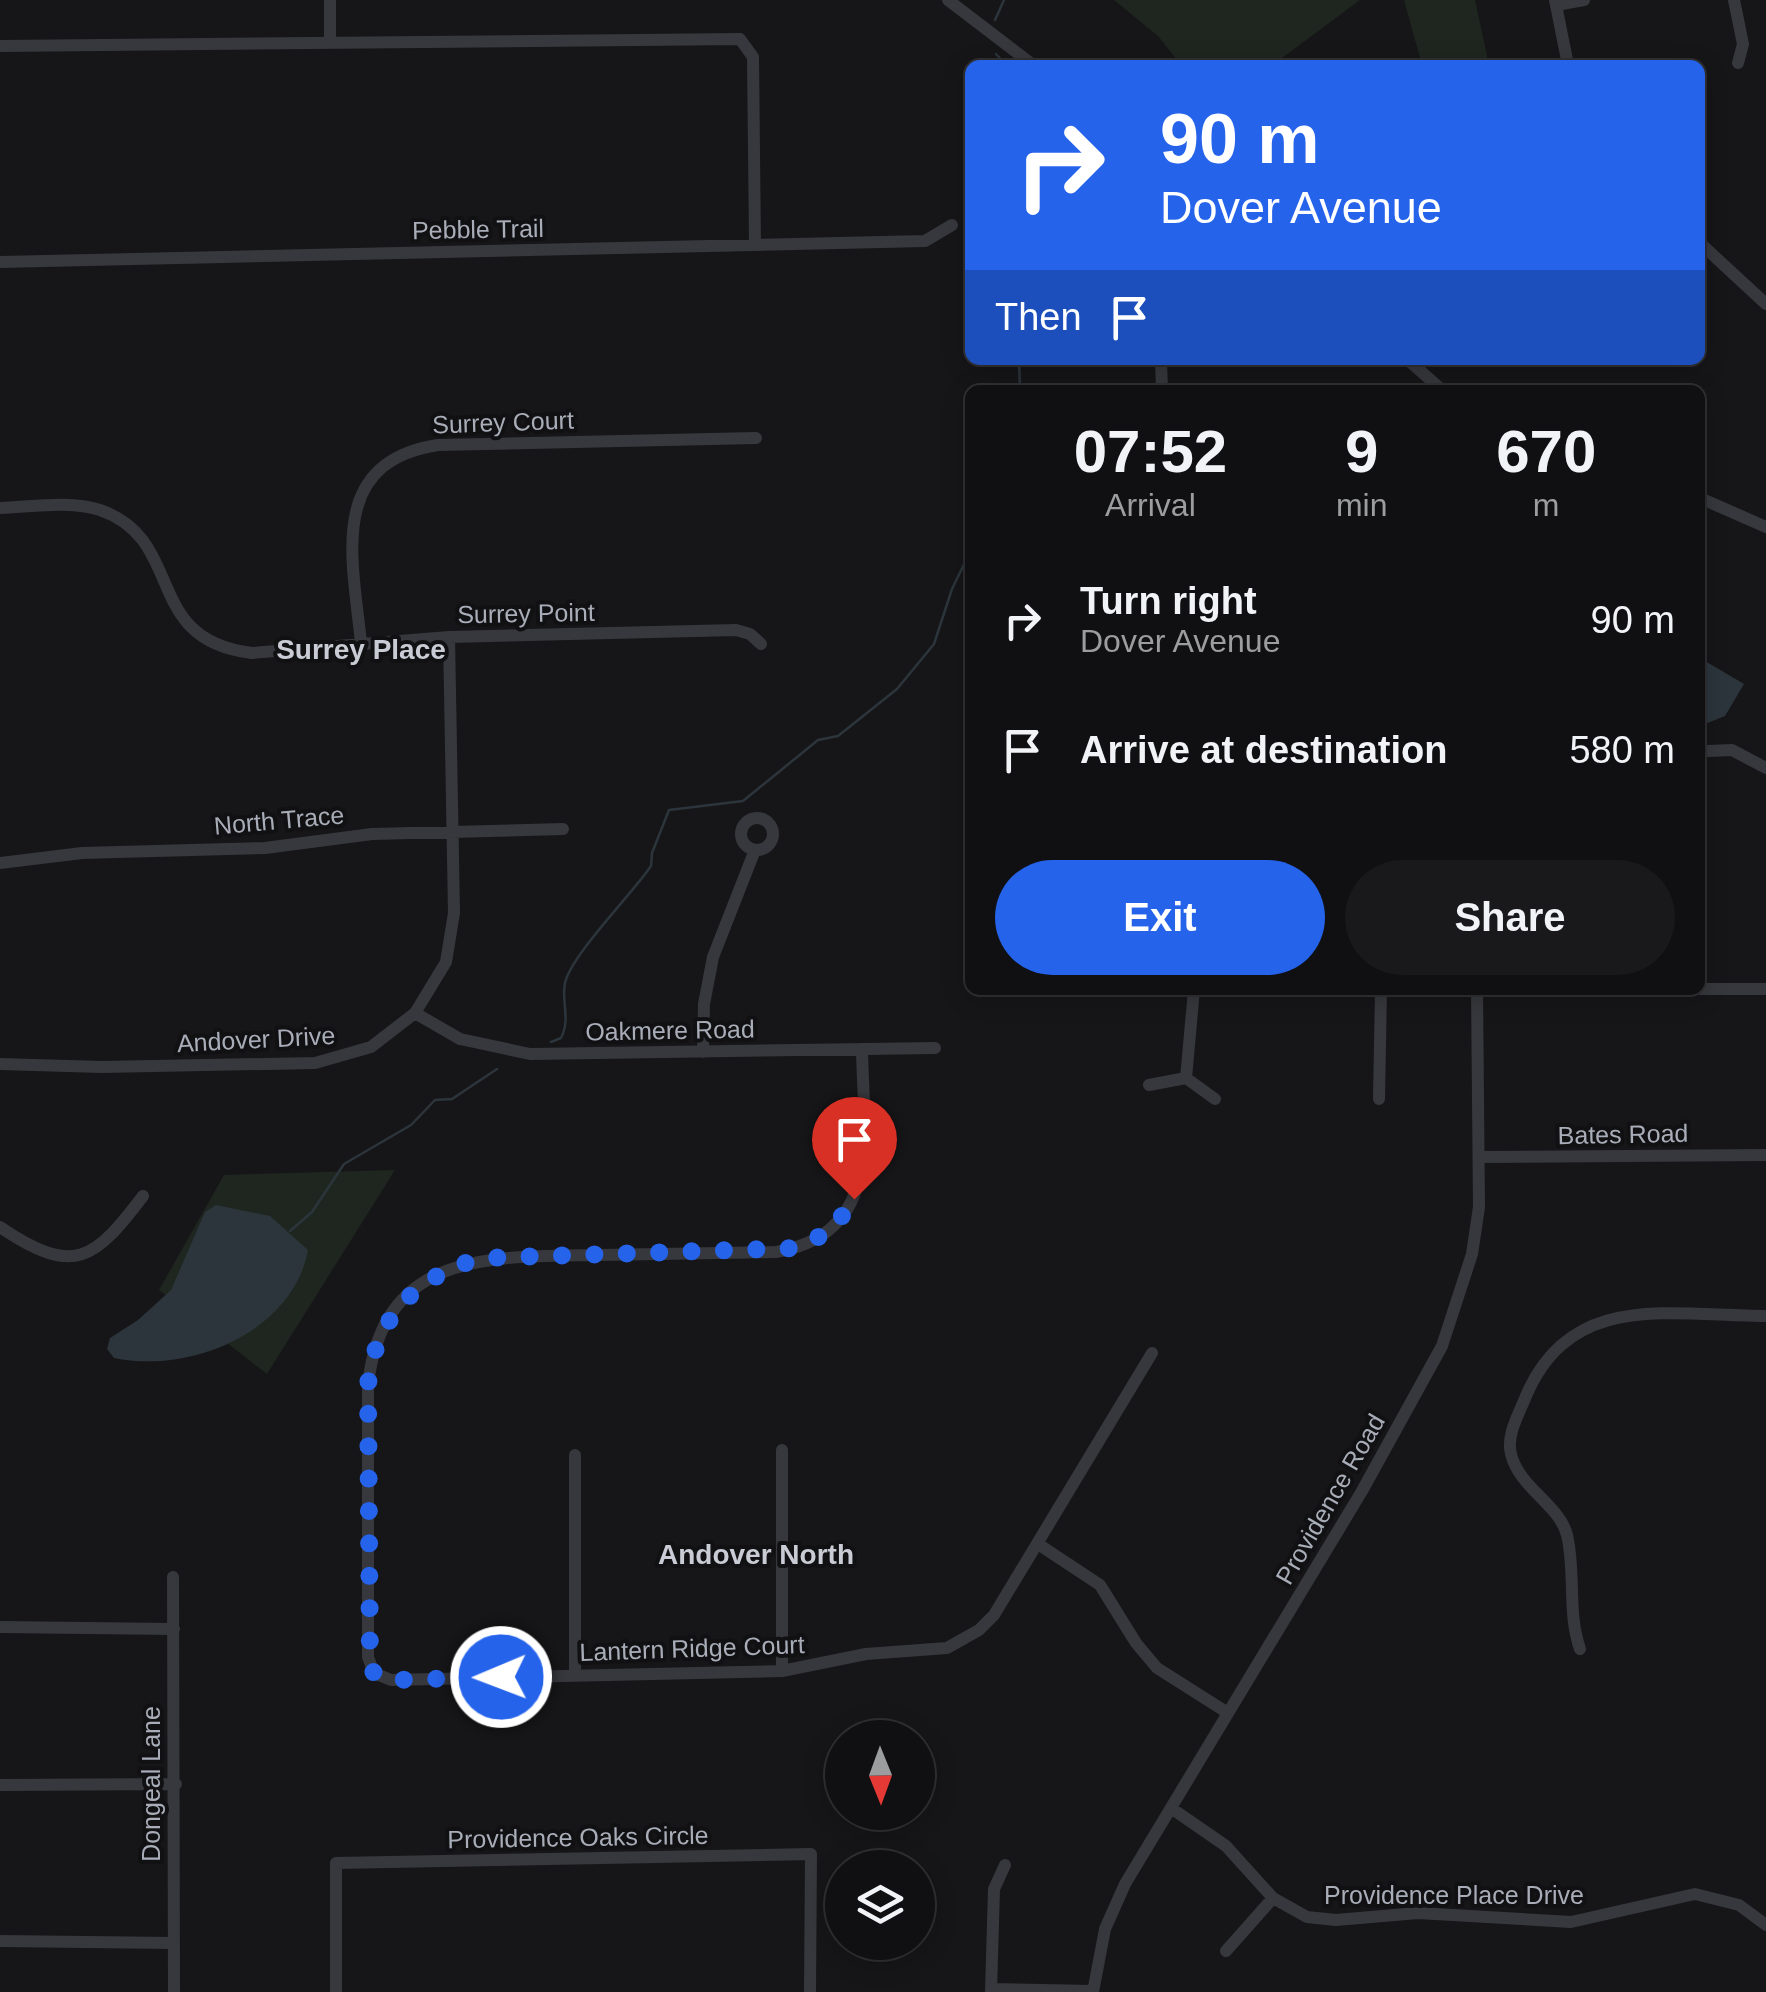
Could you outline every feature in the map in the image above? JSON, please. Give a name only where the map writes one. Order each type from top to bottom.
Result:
[{"type":"street","points":[[330,0],[330,42]]},
{"type":"street","points":[[948,0],[1026,60]]},
{"type":"street","points":[[1567,60],[1556,3],[1584,0]]},
{"type":"street","points":[[1734,0],[1743,44],[1738,63]]},
{"type":"street","points":[[0,46],[740,39],[753,57],[755,244]]},
{"type":"street","name":"Pebble Trail","points":[[0,262],[926,241],[952,224]]},
{"type":"street","points":[[1705,248],[1766,304]]},
{"type":"street","points":[[1414,365],[1436,385]]},
{"type":"street","name":"Surrey Court","points":[[361,643],[352,517],[368,481],[400,455],[438,445],[756,438]]},
{"type":"street","points":[[1705,500],[1766,527]]},
{"type":"street","name":"Surrey Point","points":[[0,508],[86,508],[122,521],[142,538],[156,560],[177,613],[212,644],[252,653],[448,637],[736,630],[750,634],[761,644]]},
{"type":"street","name":"Andover Drive","points":[[0,1064],[102,1068],[315,1063],[370,1048],[415,1013],[438,980],[451,942],[453,831],[448,637]]},
{"type":"street","points":[[1708,751],[1732,750],[1766,768]]},
{"type":"street","name":"North Trace","points":[[0,864],[82,853],[265,848],[372,834],[563,830]]},
{"type":"street","points":[[703,1052],[704,1004],[713,957],[755,850]]},
{"type":"street","points":[[1705,989],[1766,989]]},
{"type":"street","points":[[1186,1078],[1194,995]]},
{"type":"street","points":[[1379,1100],[1381,995]]},
{"type":"street","name":"Providence Road","points":[[1094,1991],[1099,1950],[1112,1910],[1362,1490],[1442,1346],[1472,1254],[1480,1157],[1477,995]]},
{"type":"street","name":"Oakmere Road","points":[[415,1013],[460,1039],[511,1053],[935,1048]]},
{"type":"street","name":"Lantern Ridge Court","points":[[862,1049],[861,1181],[845,1216],[816,1240],[776,1252],[482,1258],[434,1276],[396,1309],[375,1346],[368,1385],[368,1658],[374,1673],[390,1680],[782,1671],[866,1654],[934,1651],[961,1642],[994,1615],[1152,1353]]},
{"type":"street","points":[[1149,1085],[1186,1078],[1214,1099]]},
{"type":"street","name":"Bates Road","points":[[1480,1157],[1766,1154]]},
{"type":"street","points":[[0,1226],[31,1245],[81,1256],[108,1243],[143,1196]]},
{"type":"street","points":[[1580,1649],[1570,1622],[1566,1532],[1518,1472],[1510,1450],[1512,1430],[1529,1390],[1558,1344],[1580,1329],[1612,1317],[1766,1316]]},
{"type":"street","points":[[782,1450],[782,1671]]},
{"type":"street","points":[[575,1455],[575,1676]]},
{"type":"street","points":[[1038,1544],[1100,1585],[1136,1644],[1158,1668],[1228,1713]]},
{"type":"street","name":"Dongeal Lane","points":[[173,1577],[174,1992]]},
{"type":"street","points":[[0,1627],[174,1629]]},
{"type":"street","points":[[0,1784],[176,1784]]},
{"type":"street","name":"Providence Place Drive","points":[[1170,1808],[1226,1846],[1273,1898],[1296,1913],[1322,1920],[1418,1913],[1550,1923],[1593,1918],[1695,1894],[1739,1905],[1766,1926]]},
{"type":"street","name":"Providence Oaks Circle","points":[[336,1992],[336,1863],[811,1854],[810,1992]]},
{"type":"street","points":[[1005,1865],[994,1889],[991,1990],[1094,1991]]},
{"type":"street","points":[[1226,1951],[1273,1898]]},
{"type":"street","points":[[0,1941],[173,1942]]},
{"type":"shaded area","points":[[1114,0],[1360,0],[1277,60],[1177,60],[1158,36]]},
{"type":"shaded area","points":[[1404,0],[1475,0],[1488,60],[1421,60]]},
{"type":"shaded area","points":[[1705,661],[1744,684],[1725,716],[1705,724]]},
{"type":"shaded area","points":[[395,1170],[267,1374],[159,1290],[224,1175]]},
{"type":"shaded area","points":[[216,1205],[270,1216],[308,1250],[298,1279],[282,1304],[234,1341],[205,1352],[144,1361],[114,1358],[107,1349],[110,1338],[138,1320],[171,1290],[205,1212]]},
{"type":"waterway","points":[[995,20],[1004,0]]},
{"type":"waterway","points":[[996,54],[1001,60]]},
{"type":"waterway","points":[[1019,365],[1020,385]]},
{"type":"waterway","points":[[551,1042],[561,1038],[564,1031],[564,990],[570,971],[651,866],[652,853],[669,810],[743,801],[818,740],[838,736],[897,689],[934,644],[965,562]]},
{"type":"waterway","points":[[290,1231],[312,1212],[344,1164],[411,1125],[435,1100],[452,1099],[497,1069]]},
{"type":"district","name":"Surrey Place","points":[[361,649]]},
{"type":"district","name":"Andover North","points":[[756,1554]]},
{"type":"route","points":[[501,1677],[390,1680],[374,1673],[370,1666],[368,1385],[375,1346],[396,1309],[413,1290],[434,1276],[457,1264],[482,1258],[776,1252],[797,1248],[832,1230],[854,1199]]}]
